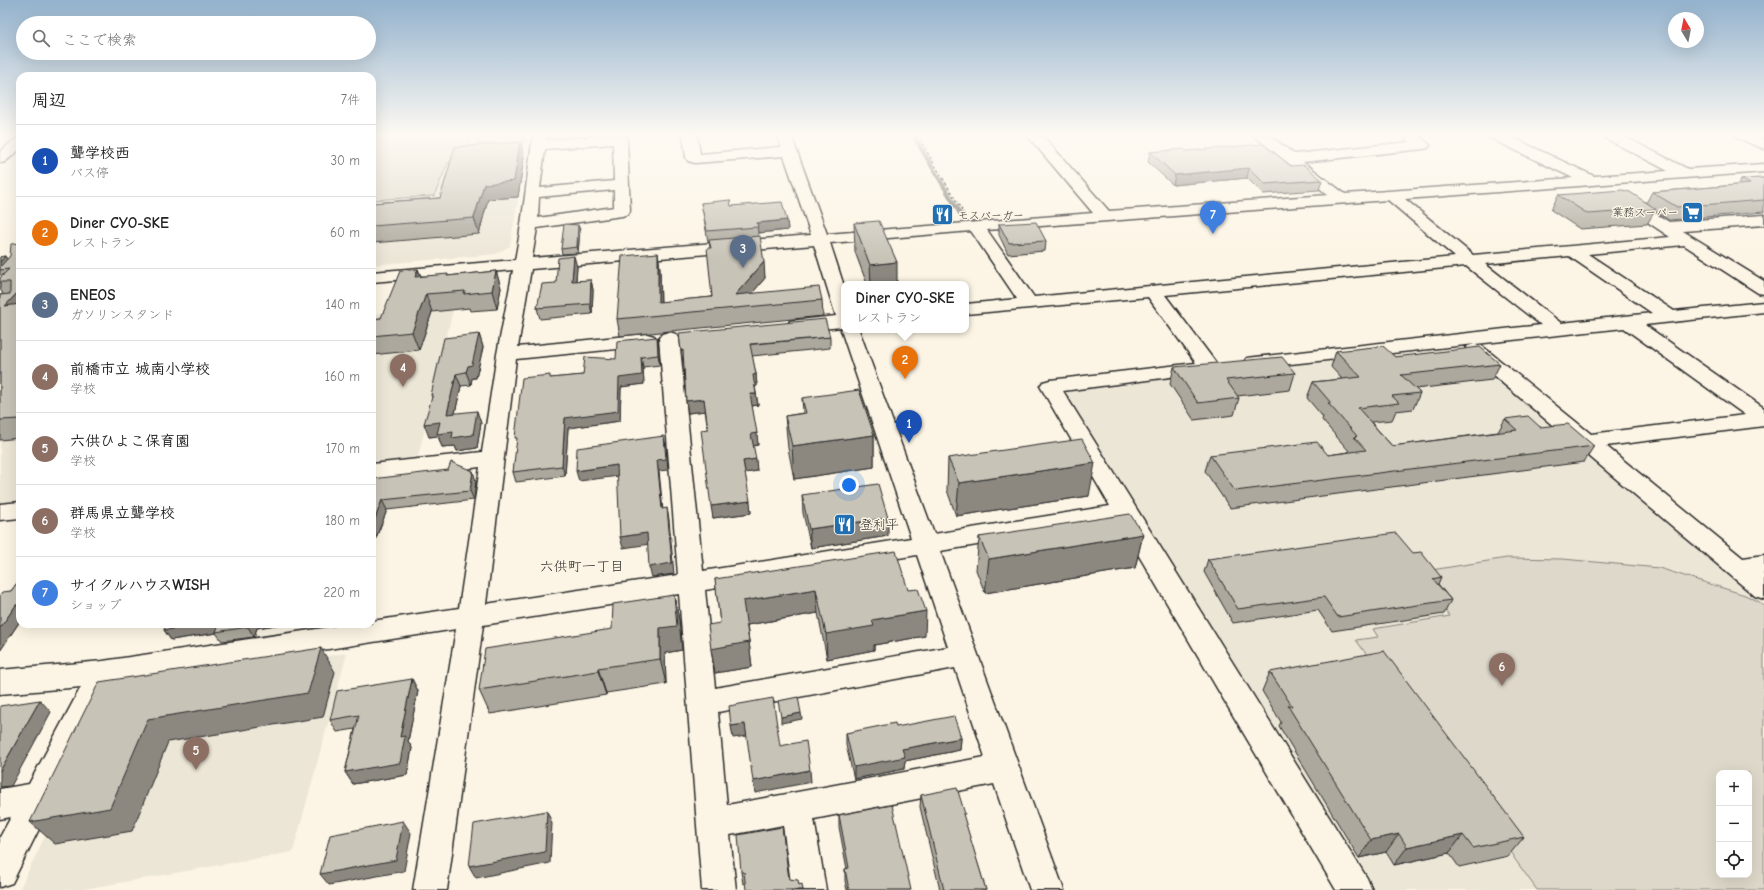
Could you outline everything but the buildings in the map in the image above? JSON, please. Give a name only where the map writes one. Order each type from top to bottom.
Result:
[{"type":"street","points":[[430,890],[471,616],[507,354],[530,224],[534,177]]},
{"type":"street","points":[[530,224],[620,213],[622,211],[621,177]]},
{"type":"street","points":[[798,177],[821,240],[841,304]]},
{"type":"street","points":[[1069,177],[1104,217]]},
{"type":"street","points":[[1313,177],[1342,199]]},
{"type":"street","points":[[1582,177],[1593,182],[1764,289]]},
{"type":"street","points":[[376,277],[821,240],[971,222],[1104,217],[1657,177]]},
{"type":"street","points":[[532,193],[621,185]]},
{"type":"street","points":[[1392,196],[1557,329]]},
{"type":"street","points":[[1665,227],[1764,220]]},
{"type":"street","points":[[971,222],[1030,303]]},
{"type":"street","points":[[969,309],[1686,240]]},
{"type":"street","points":[[1572,251],[1670,317]]},
{"type":"street","points":[[1153,291],[1209,367]]},
{"type":"street","points":[[1354,890],[1050,386],[1209,367],[1764,307]]},
{"type":"street","points":[[783,327],[841,321]]},
{"type":"street","points":[[1628,322],[1764,419]]},
{"type":"street","points":[[851,333],[1047,890]]},
{"type":"street","points":[[507,354],[676,337],[692,582],[719,890]]},
{"type":"street","points":[[1463,340],[1764,589]]},
{"type":"street","points":[[1586,442],[1764,419]]},
{"type":"street","points":[[376,472],[493,458]]},
{"type":"street","points":[[0,512],[16,510]]},
{"type":"street","points":[[0,682],[103,673],[692,582],[1127,512]]},
{"type":"street","points":[[1739,568],[1764,564]]},
{"type":"street","points":[[702,703],[964,655]]},
{"type":"street","points":[[0,871],[103,673]]},
{"type":"street","points":[[713,823],[1003,768]]},
{"type":"street","points":[[0,804],[38,797]]},
{"type":"street","points":[[796,807],[809,890]]},
{"type":"path","points":[[943,177],[971,222]]},
{"type":"shaded area","points":[[376,177],[522,177],[510,246],[496,254],[376,265]]},
{"type":"shaded area","points":[[376,177],[442,177],[434,196],[376,200]]},
{"type":"shaded area","points":[[454,306],[417,461],[376,466],[376,314]]},
{"type":"shaded area","points":[[16,340],[16,504],[0,506],[0,342]]},
{"type":"shaded area","points":[[1453,346],[1465,350],[1764,600],[1764,890],[1363,890],[1065,394],[1076,386]]},
{"type":"shaded area","points":[[1507,558],[1563,559],[1659,568],[1745,595],[1758,601],[1764,606],[1764,890],[1537,890],[1514,856],[1356,640],[1378,637],[1373,629],[1450,616],[1433,595],[1425,571]]},
{"type":"shaded area","points":[[347,653],[293,852],[79,890],[19,890],[117,687]]},
{"type":"waterway","points":[[938,177],[962,217]]},
{"type":"place","name":"業務スーパー","points":[[1693,212]]},
{"type":"place","name":"モスバーガー","points":[[943,215]]},
{"type":"place","name":"サイクルハウスWISH","points":[[1213,234]]},
{"type":"place","name":"ENEOS","points":[[743,268]]},
{"type":"place","name":"Diner CYO-SKE","points":[[905,379]]},
{"type":"place","name":"前橋市立 城南小学校","points":[[403,387]]},
{"type":"place","name":"聾学校西","points":[[909,443]]},
{"type":"place","name":"登利平","points":[[845,524]]},
{"type":"place","name":"群馬県立聾学校","points":[[1502,686]]},
{"type":"place","name":"六供ひよこ保育園","points":[[196,770]]},
{"type":"district","name":"六供町一丁目","points":[[582,566]]}]
